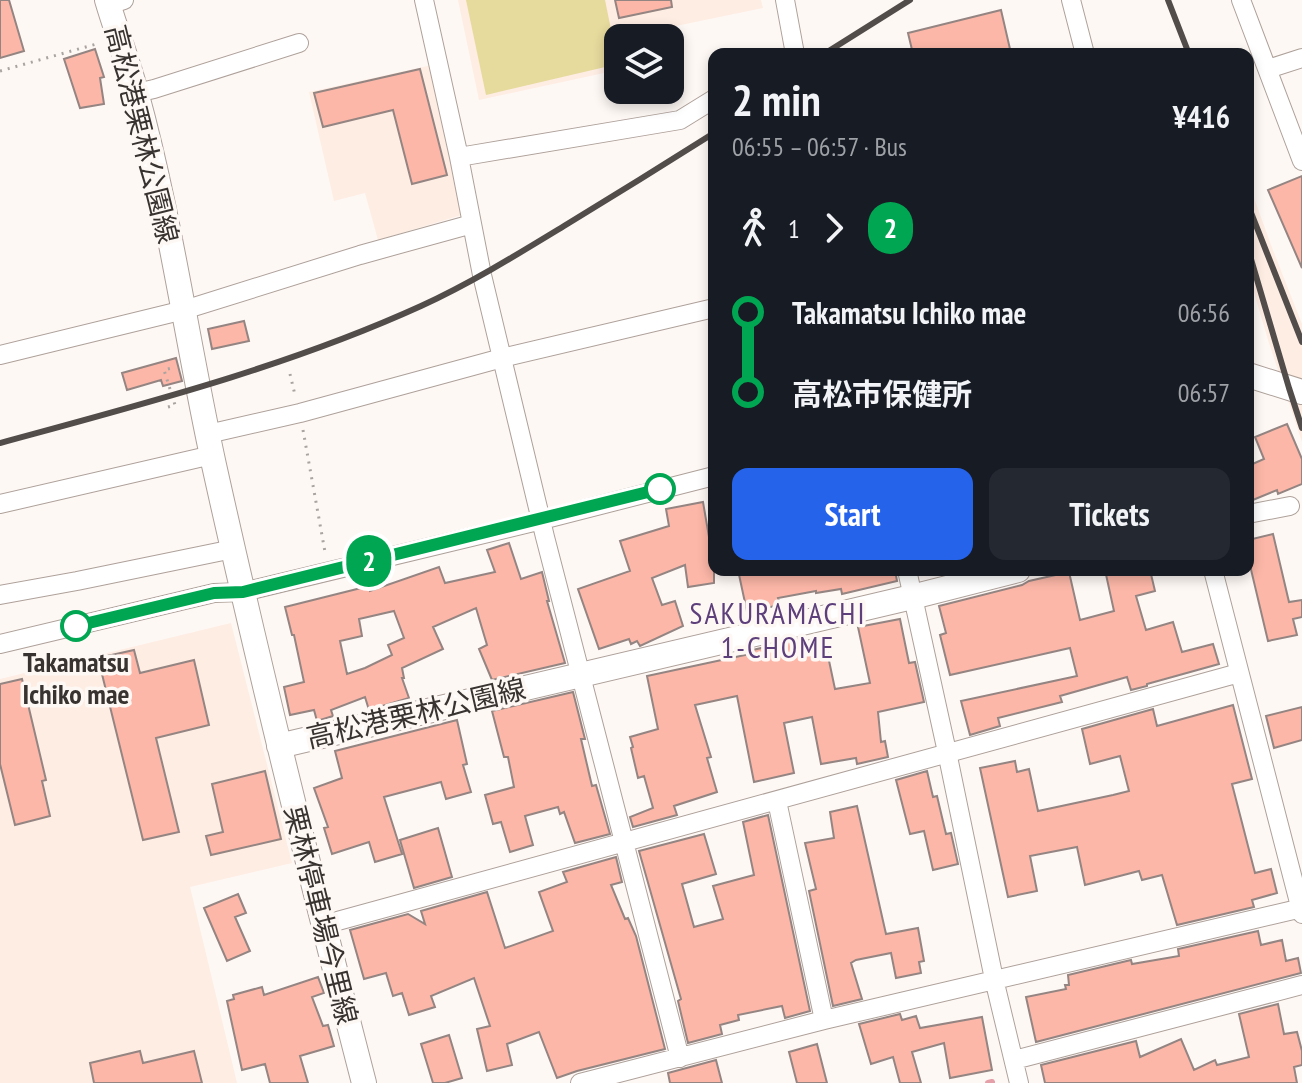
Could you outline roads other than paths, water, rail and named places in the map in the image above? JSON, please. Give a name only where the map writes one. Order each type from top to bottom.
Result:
[{"type":"main road","name":"高松港栗林公園線","points":[[113,2],[136,93],[210,444],[279,746],[994,576]]},
{"type":"main road","points":[[1254,377],[1302,392]]},
{"type":"main road","name":"栗林停車場今里線","points":[[279,746],[364,1083]]},
{"type":"street","points":[[424,0],[502,358],[680,1058]]},
{"type":"street","points":[[785,0],[791,48]]},
{"type":"street","points":[[1071,0],[1083,48]]},
{"type":"street","points":[[1241,0],[1302,161]]},
{"type":"street","points":[[136,93],[299,43]]},
{"type":"street","points":[[1268,69],[1302,58]]},
{"type":"street","points":[[459,157],[680,120],[708,103]]},
{"type":"street","points":[[0,355],[184,310],[472,224]]},
{"type":"street","points":[[0,504],[210,444],[300,413],[502,358],[708,309]]},
{"type":"street","points":[[0,644],[214,593],[243,592],[708,478]]},
{"type":"street","points":[[1254,513],[1290,506]]},
{"type":"street","points":[[0,595],[233,549]]},
{"type":"street","points":[[908,576],[1019,1083]]},
{"type":"street","points":[[580,1083],[994,979],[1302,910],[1215,576]]},
{"type":"street","points":[[323,925],[1239,673]]},
{"type":"street","points":[[777,801],[824,1020]]},
{"type":"street","points":[[1014,1060],[1302,985]]},
{"type":"waterway","points":[[988,1083],[992,1082]]},
{"type":"railway","points":[[834,48],[910,0]]},
{"type":"railway","points":[[1168,0],[1187,48]]},
{"type":"railway","points":[[0,443],[267,366],[421,306],[512,258],[708,137]]},
{"type":"railway","points":[[1254,220],[1302,342]]},
{"type":"railway","points":[[1254,269],[1302,428]]},
{"type":"place","name":"Takamatsu Ichiko mae","points":[[76,626]]},
{"type":"district","name":"SAKURAMACHI 1-CHOME","points":[[778,631]]}]
